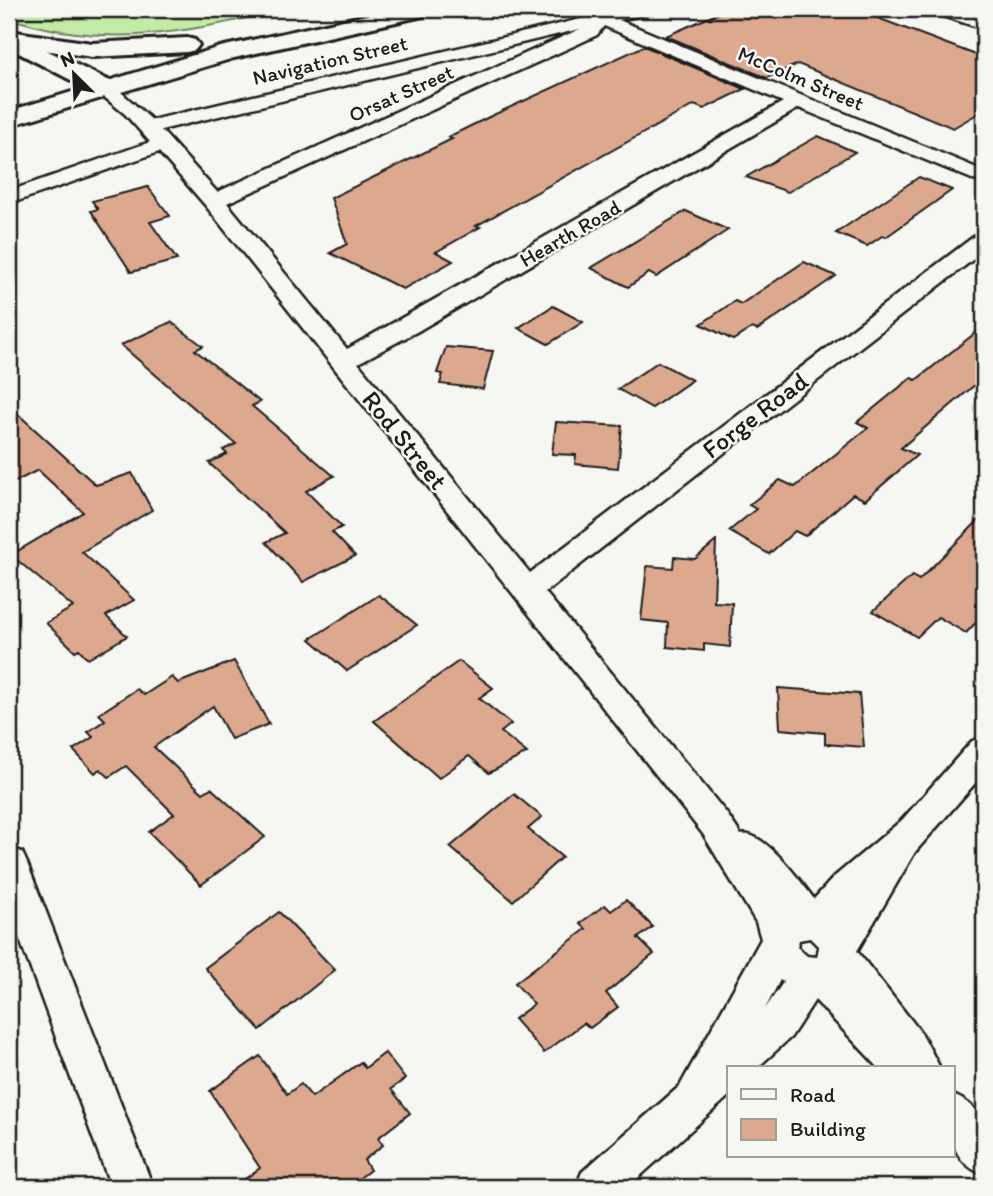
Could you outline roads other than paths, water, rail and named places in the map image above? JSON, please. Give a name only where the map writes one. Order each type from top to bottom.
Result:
[{"type":"main road","points":[[9,97],[187,45],[346,9]]},
{"type":"main road","points":[[9,119],[228,52],[423,9]]},
{"type":"main road","points":[[9,38],[92,50],[187,45]]},
{"type":"main road","name":"Rod Street","points":[[9,38],[105,88]]},
{"type":"main road","points":[[9,50],[9,57]]},
{"type":"street","name":"Navigation Street","points":[[9,198],[155,136],[644,9]]},
{"type":"street","points":[[939,9],[984,24]]},
{"type":"street","name":"McColm Street","points":[[601,19],[984,178]]},
{"type":"street","name":"Orsat Street","points":[[214,201],[574,39],[591,31],[601,19]]},
{"type":"street","name":"Rod Street","points":[[105,88],[155,136],[214,201],[715,824],[773,917],[811,947],[908,1047],[919,1066]]},
{"type":"street","name":"Hearth Road","points":[[341,362],[410,326],[798,101]]},
{"type":"street","name":"Forge Road","points":[[527,590],[984,240]]},
{"type":"street","points":[[693,1098],[731,1027],[759,986],[811,947],[888,874],[905,840],[984,750]]},
{"type":"street","points":[[9,863],[132,1187]]},
{"type":"street","name":"Rod Street","points":[[811,947],[906,1066]]},
{"type":"street","points":[[731,1066],[777,1024],[811,947]]},
{"type":"street","points":[[597,1187],[727,1070]]},
{"type":"street","points":[[954,1116],[984,1154]]}]
